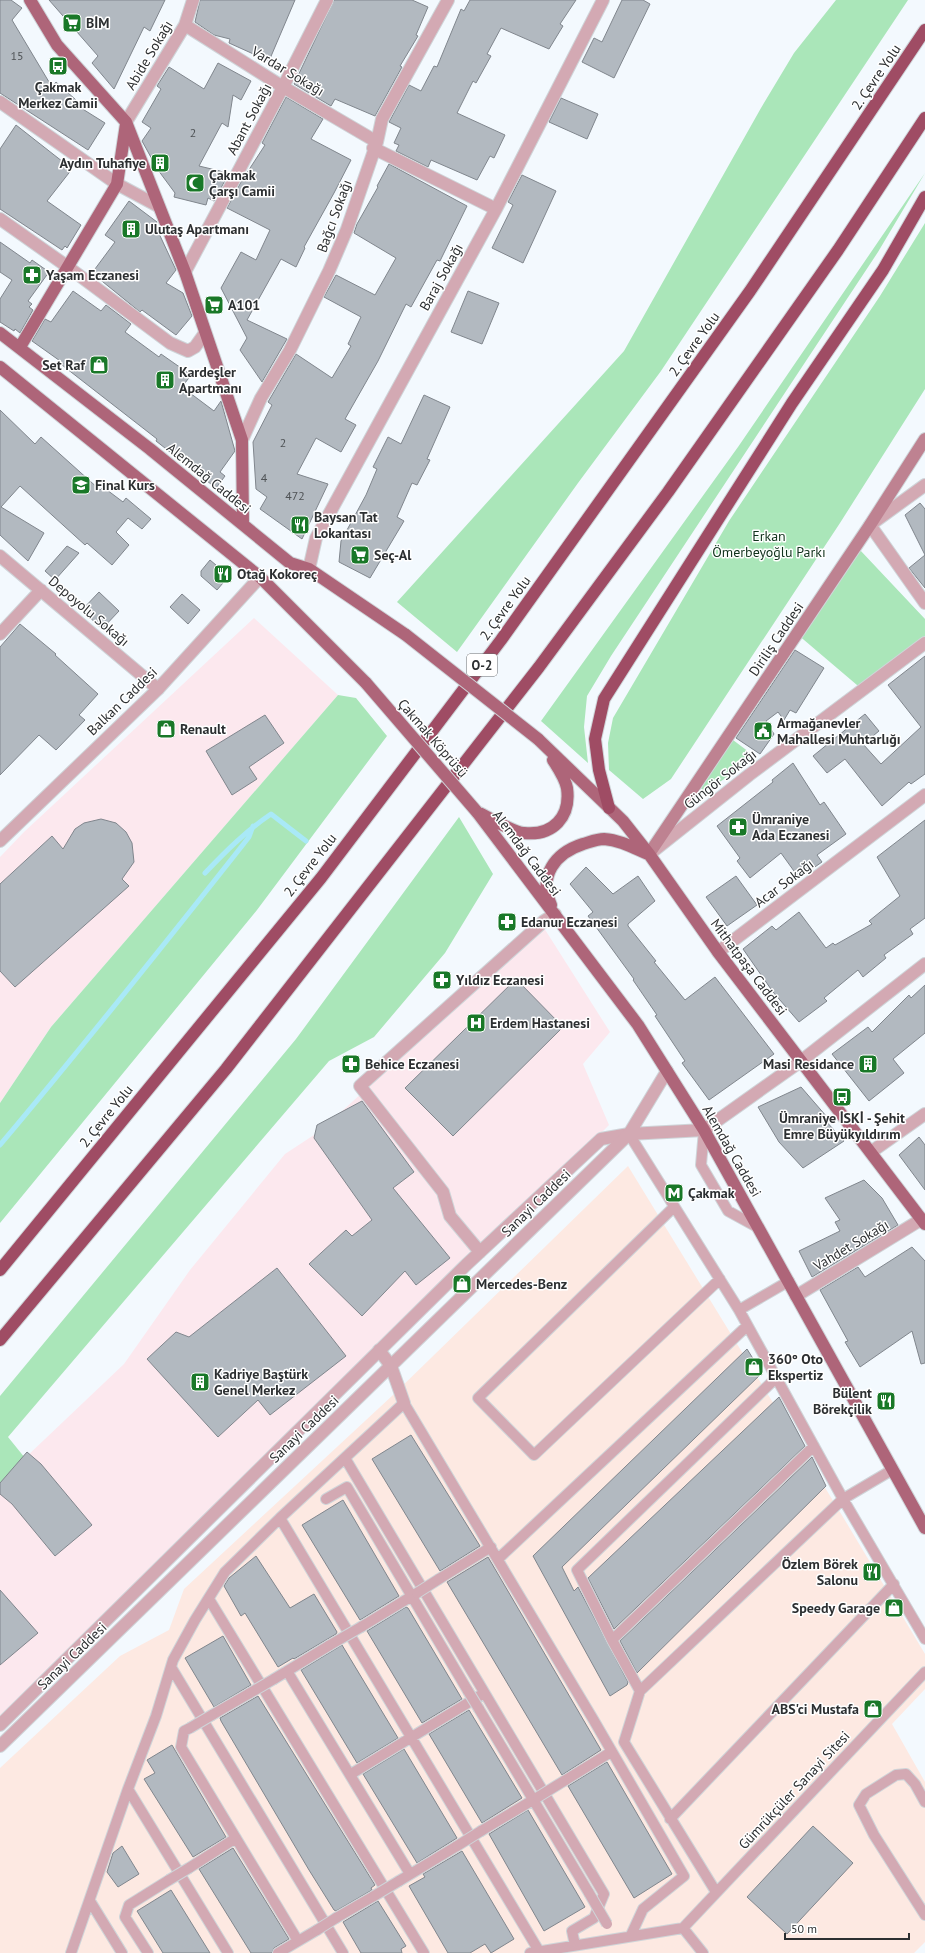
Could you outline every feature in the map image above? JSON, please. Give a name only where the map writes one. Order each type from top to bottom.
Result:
[{"type":"highway","name":"2. Çevre Yolu","points":[[0,1270],[321,878],[501,640],[750,292],[925,30]]},
{"type":"highway","points":[[0,1340],[226,1069],[539,667],[668,492],[838,250],[925,118]]},
{"type":"highway","points":[[609,808],[599,770],[595,739],[604,700],[792,403],[883,270],[925,197]]},
{"type":"main road","points":[[30,0],[57,45],[126,122],[185,272],[242,440],[243,524]]},
{"type":"main road","points":[[20,347],[117,184],[126,122]]},
{"type":"main road","name":"Alemdağ Caddesi","points":[[0,333],[20,347],[290,563],[309,569],[406,635],[538,739]]},
{"type":"main road","points":[[0,367],[260,577]]},
{"type":"main road","name":"Diriliş Caddesi","points":[[650,854],[870,525],[925,439]]},
{"type":"main road","name":"Çakmak Köprüsü","points":[[260,577],[366,683],[477,812]]},
{"type":"main road","points":[[477,812],[523,834],[544,832],[558,824],[566,812],[567,787],[560,770],[538,739]]},
{"type":"main road","name":"Mithatpaşa Caddesi","points":[[538,739],[609,808],[650,854],[718,952],[924,1221]]},
{"type":"main road","name":"Alemdağ Caddesi","points":[[477,812],[638,1024],[704,1130],[925,1528]]},
{"type":"main road","points":[[555,914],[546,895],[547,875],[556,860],[570,848],[602,839],[616,840],[650,854]]},
{"type":"street","name":"Abide Sokağı","points":[[126,122],[185,25],[194,0]]},
{"type":"street","name":"Abant Sokağı","points":[[185,272],[283,87],[327,0]]},
{"type":"street","name":"Bağcı Sokağı","points":[[242,440],[261,398],[290,350],[329,271],[347,229],[375,145],[382,119],[448,0]]},
{"type":"street","name":"Baraj Sokağı","points":[[309,569],[316,538],[496,209],[603,0]]},
{"type":"street","name":"Vardar Sokağı","points":[[185,25],[375,145],[496,209]]},
{"type":"street","points":[[0,102],[117,184],[158,206]]},
{"type":"street","points":[[0,219],[68,267],[170,343],[188,351],[196,347],[205,333]]},
{"type":"street","points":[[925,485],[870,525],[925,603]]},
{"type":"street","name":"Depoyolu Sokağı","points":[[0,556],[158,689]]},
{"type":"street","name":"Balkan Caddesi","points":[[0,841],[158,689],[260,577]]},
{"type":"street","points":[[0,634],[41,590]]},
{"type":"street","name":"Güngör Sokağı","points":[[650,854],[749,775],[925,643]]},
{"type":"street","name":"Acar Sokağı","points":[[718,952],[925,795]]},
{"type":"street","points":[[480,1252],[450,1216],[443,1192],[360,1086],[544,921],[555,914]]},
{"type":"street","points":[[704,1130],[801,1061],[925,964]]},
{"type":"street","name":"Sanayi Caddesi","points":[[0,1746],[629,1134],[667,1071]]},
{"type":"street","points":[[871,1152],[925,1114]]},
{"type":"street","name":"Sanayi Caddesi","points":[[0,1725],[36,1692],[379,1350],[480,1252],[601,1139],[629,1134],[704,1130]]},
{"type":"street","name":"Vahdet Sokağı","points":[[796,1296],[924,1221]]},
{"type":"street","points":[[379,1350],[391,1366],[404,1403]]},
{"type":"lane","points":[[704,1130],[701,1165],[728,1210],[759,1228]]},
{"type":"lane","points":[[629,1134],[739,1310],[746,1326],[777,1377],[843,1499],[925,1639]]},
{"type":"lane","points":[[674,1207],[478,1398],[534,1455],[720,1279]]},
{"type":"lane","points":[[739,1310],[789,1281]]},
{"type":"lane","points":[[498,1559],[746,1326]]},
{"type":"lane","points":[[640,1691],[612,1640],[577,1570],[777,1377]]},
{"type":"lane","points":[[71,1953],[128,1789],[156,1716],[171,1667],[187,1633],[225,1572],[280,1518],[404,1403],[491,1547],[684,1876],[643,1909],[631,1936]]},
{"type":"lane","points":[[612,1640],[814,1446]]},
{"type":"lane","points":[[344,1458],[604,1894],[594,1918],[572,1931],[575,1945]]},
{"type":"lane","points":[[716,1892],[624,1742],[640,1691],[843,1499],[892,1470]]},
{"type":"lane","points":[[326,1499],[347,1486],[414,1595],[479,1709],[536,1798],[615,1938]]},
{"type":"lane","points":[[280,1518],[411,1738],[534,1952],[683,1928],[703,1953]]},
{"type":"lane","points":[[298,1941],[181,1747],[184,1731],[288,1671],[491,1547]]},
{"type":"lane","points":[[670,1819],[894,1584]]},
{"type":"lane","points":[[209,1599],[424,1953]]},
{"type":"lane","points":[[171,1667],[343,1953]]},
{"type":"lane","points":[[288,1671],[410,1874]]},
{"type":"lane","name":"Gümrükçüler Sanayi Sitesi","points":[[683,1928],[925,1672]]},
{"type":"lane","points":[[351,1774],[484,1693]]},
{"type":"lane","points":[[278,1953],[612,1752]]},
{"type":"lane","points":[[925,1802],[915,1784],[906,1774],[896,1775],[866,1794],[860,1805],[874,1835],[925,1915]]},
{"type":"lane","points":[[128,1789],[228,1953]]},
{"type":"lane","points":[[148,1953],[126,1917],[129,1905],[236,1838]]},
{"type":"lane","points":[[90,1901],[122,1953]]},
{"type":"shaded area","points":[[254,618],[338,695],[51,1027],[0,1103],[0,857],[24,832]]},
{"type":"shaded area","points":[[544,928],[610,1032],[583,1064],[609,1125],[376,1361],[0,1723],[0,1485],[25,1458],[124,1364],[190,1270],[285,1154],[320,1131]]},
{"type":"shaded area","points":[[628,1166],[925,1654],[925,1689],[892,1724],[925,1782],[925,1942],[914,1953],[0,1953],[0,1768],[120,1656],[169,1630],[184,1589],[393,1395]]},
{"type":"green space","points":[[836,0],[908,0],[661,371],[578,483],[457,652],[397,602],[624,351],[761,108],[794,53]]},
{"type":"green space","points":[[925,173],[878,252],[611,656],[587,696],[584,727],[588,763],[541,721],[738,447]]},
{"type":"green space","name":"Erkan Ömerbeyoğlu Parkı","points":[[925,223],[925,389],[840,523],[671,779],[643,799],[609,770],[608,743],[613,718],[729,521],[880,296]]},
{"type":"green space","points":[[860,550],[925,619],[925,643],[864,691],[797,634]]},
{"type":"green space","points":[[338,695],[356,698],[387,736],[257,910],[0,1223],[0,1103],[51,1027]]},
{"type":"green space","points":[[733,740],[757,758],[704,792],[698,784]]},
{"type":"green space","points":[[459,817],[493,874],[445,953],[374,1037],[329,1061],[8,1437],[25,1458],[0,1485],[0,1396],[296,1039]]},
{"type":"building","points":[[0,0],[11,0],[22,8],[12,20],[52,87],[56,82],[76,100],[73,103],[105,123],[88,150],[0,93]]},
{"type":"building","points":[[49,0],[165,0],[150,31],[144,27],[114,89],[92,63],[98,56]]},
{"type":"building","points":[[200,0],[295,0],[269,61],[229,43],[230,39],[214,35],[195,22]]},
{"type":"building","points":[[334,0],[412,0],[428,7],[416,35],[418,36],[400,66],[402,67],[375,116],[335,99],[331,106],[294,84]]},
{"type":"building","points":[[470,0],[576,0],[560,24],[563,26],[549,49],[501,28],[487,54],[491,56],[476,83],[473,81],[457,113],[505,135],[494,158],[490,156],[477,180],[431,160],[428,167],[396,151],[399,145],[394,143],[401,128],[389,122],[409,85],[421,91],[434,66],[437,67],[461,9],[464,11]]},
{"type":"building","points":[[622,0],[643,0],[650,4],[614,78],[582,62],[594,38],[602,42]]},
{"type":"building","points":[[218,63],[251,81],[241,100],[233,95],[228,127],[222,123],[199,166],[220,171],[228,175],[214,201],[208,198],[206,205],[174,197],[175,193],[158,170],[142,141],[151,128],[142,122],[161,89],[157,86],[169,67],[204,89]]},
{"type":"building","points":[[286,97],[323,119],[311,139],[351,160],[304,247],[305,248],[296,267],[281,259],[247,320],[287,339],[262,382],[240,350],[247,338],[221,288],[241,252],[256,260],[270,230],[227,208],[241,182],[265,145],[262,143]]},
{"type":"building","points":[[561,98],[598,114],[587,139],[549,122]]},
{"type":"building","points":[[16,125],[72,169],[47,201],[81,225],[67,248],[65,246],[62,250],[0,209],[0,149]]},
{"type":"building","points":[[389,164],[467,206],[440,261],[437,260],[411,307],[406,304],[378,361],[345,419],[356,425],[341,452],[316,438],[297,474],[328,484],[302,539],[260,509],[267,497],[256,489],[253,442],[272,405],[268,402],[296,354],[332,378],[351,346],[348,344],[361,317],[324,297],[336,275],[375,295],[396,258],[354,233],[357,224]]},
{"type":"building","points":[[522,175],[556,191],[523,263],[492,248],[513,205],[508,202]]},
{"type":"building","points":[[129,201],[157,222],[155,225],[176,270],[166,283],[183,293],[192,316],[176,335],[142,310],[140,312],[92,273],[115,242],[105,235]]},
{"type":"building","points":[[0,242],[30,263],[32,260],[49,272],[28,301],[32,304],[29,307],[33,310],[20,333],[0,322],[0,299],[12,280],[0,272]]},
{"type":"building","points":[[73,291],[101,311],[106,305],[131,324],[125,332],[159,357],[161,354],[191,375],[182,387],[214,411],[221,401],[235,451],[220,472],[225,476],[216,488],[156,441],[157,439],[62,365],[63,363],[32,341],[45,319],[51,322]]},
{"type":"building","points":[[468,291],[499,303],[482,344],[451,332]]},
{"type":"building","points":[[424,395],[450,407],[427,459],[430,460],[417,485],[412,483],[397,517],[404,521],[370,578],[339,562],[341,541],[366,495],[377,469],[373,467],[388,437],[401,444]]},
{"type":"building","points":[[0,410],[35,444],[41,437],[100,490],[103,487],[123,502],[126,498],[151,519],[142,529],[128,518],[116,532],[129,545],[112,565],[87,543],[85,545],[20,486],[1,507],[44,533],[28,561],[0,535]]},
{"type":"building","points":[[920,503],[925,509],[925,555],[905,515]]},
{"type":"building","points":[[67,546],[79,553],[55,580],[45,571]]},
{"type":"building","points":[[925,555],[925,588],[909,568]]},
{"type":"building","points":[[210,560],[229,576],[217,590],[201,576],[201,571]]},
{"type":"building","points":[[99,592],[119,611],[102,629],[82,610]]},
{"type":"building","points":[[182,594],[200,610],[188,624],[170,607]]},
{"type":"building","points":[[20,624],[56,654],[55,655],[98,694],[79,715],[85,720],[56,750],[39,735],[0,775],[0,647]]},
{"type":"building","points":[[795,650],[824,668],[796,713],[790,710],[784,720],[778,712],[766,721],[774,734],[760,754],[736,738]]},
{"type":"building","points":[[925,656],[925,774],[911,784],[909,782],[882,806],[845,759],[827,773],[813,756],[865,714],[879,731],[863,744],[881,764],[921,727],[888,685]]},
{"type":"building","points":[[265,715],[284,743],[249,767],[257,779],[232,795],[206,751]]},
{"type":"building","points":[[793,763],[820,805],[824,802],[846,834],[817,855],[822,862],[799,878],[781,853],[750,878],[737,861],[740,858],[717,826],[773,782],[772,780]]},
{"type":"building","points":[[101,819],[116,823],[126,832],[132,843],[134,862],[122,879],[129,886],[15,987],[0,971],[0,884],[52,836],[63,849],[75,829],[84,823]]},
{"type":"building","points":[[925,820],[925,918],[910,929],[913,934],[884,955],[886,958],[863,977],[858,970],[824,998],[827,1001],[799,1022],[773,992],[743,949],[772,926],[776,930],[799,912],[826,948],[833,943],[835,945],[872,924],[869,921],[900,896],[877,857]]},
{"type":"building","points":[[586,867],[613,894],[638,876],[655,901],[628,924],[628,926],[656,961],[654,962],[685,1000],[715,977],[774,1054],[709,1100],[682,1063],[685,1061],[655,1016],[657,1015],[633,980],[634,979],[588,916],[593,912],[570,884]]},
{"type":"building","points":[[736,876],[757,905],[727,926],[706,897]]},
{"type":"building","name":"Erdem Hastanesi","points":[[516,979],[563,1027],[453,1136],[405,1088]]},
{"type":"building","points":[[925,985],[925,1033],[893,1059],[904,1073],[869,1101],[832,1054],[868,1027],[872,1032],[909,995],[911,998]]},
{"type":"building","points":[[801,1087],[827,1117],[824,1119],[844,1141],[803,1168],[779,1142],[758,1107]]},
{"type":"building","points":[[362,1101],[414,1172],[393,1188],[450,1258],[416,1285],[405,1271],[362,1316],[309,1264],[346,1230],[352,1236],[372,1220],[314,1138],[317,1125]]},
{"type":"building","points":[[919,1137],[925,1145],[925,1190],[899,1155]]},
{"type":"building","points":[[864,1180],[882,1198],[898,1225],[812,1277],[799,1251],[840,1231],[835,1222],[840,1220],[825,1198]]},
{"type":"building","points":[[912,1247],[925,1261],[925,1363],[921,1364],[912,1331],[860,1367],[845,1342],[848,1341],[820,1290],[858,1267],[865,1277]]},
{"type":"building","points":[[277,1268],[346,1356],[270,1415],[258,1400],[218,1437],[147,1359],[176,1332],[189,1337]]},
{"type":"building","points":[[747,1349],[762,1373],[562,1567],[574,1591],[578,1587],[628,1682],[627,1685],[610,1696],[533,1556]]},
{"type":"building","points":[[779,1397],[805,1446],[614,1629],[588,1578]]},
{"type":"building","points":[[411,1435],[480,1546],[440,1571],[372,1459]]},
{"type":"building","points":[[27,1452],[41,1464],[92,1525],[55,1556],[12,1504],[0,1494],[0,1483]]},
{"type":"building","points":[[812,1457],[826,1486],[637,1673],[620,1641]]},
{"type":"building","points":[[343,1500],[399,1596],[360,1620],[302,1525]]},
{"type":"building","points":[[256,1556],[290,1608],[314,1594],[337,1632],[294,1659],[293,1658],[278,1667],[245,1613],[241,1616],[224,1586],[229,1578]]},
{"type":"building","points":[[488,1557],[601,1750],[562,1775],[447,1582]]},
{"type":"building","points":[[0,1590],[38,1633],[0,1665]]},
{"type":"building","points":[[406,1607],[462,1699],[422,1723],[367,1631]]},
{"type":"building","points":[[223,1636],[251,1685],[214,1707],[185,1658]]},
{"type":"building","points":[[342,1645],[398,1738],[357,1763],[301,1670]]},
{"type":"building","points":[[258,1696],[375,1885],[371,1888],[372,1890],[336,1911],[309,1870],[221,1721],[220,1718]]},
{"type":"building","points":[[469,1710],[522,1798],[482,1823],[429,1734]]},
{"type":"building","points":[[172,1745],[226,1837],[193,1857],[144,1779],[155,1773],[147,1760]]},
{"type":"building","points":[[404,1749],[457,1838],[417,1863],[363,1774]]},
{"type":"building","points":[[607,1762],[672,1874],[634,1898],[568,1786]]},
{"type":"building","points":[[528,1810],[585,1907],[544,1931],[489,1834]]},
{"type":"building","points":[[813,1826],[853,1863],[787,1934],[747,1897]]},
{"type":"building","points":[[122,1846],[139,1874],[118,1887],[107,1872],[113,1853]]},
{"type":"building","points":[[233,1848],[289,1939],[274,1948],[272,1953],[251,1953],[199,1869]]},
{"type":"building","points":[[462,1851],[514,1939],[491,1953],[485,1944],[470,1953],[448,1953],[409,1886],[425,1877],[423,1874]]},
{"type":"building","points":[[171,1890],[210,1953],[163,1953],[137,1911]]},
{"type":"building","points":[[378,1901],[406,1946],[401,1949],[402,1953],[361,1953],[343,1922]]},
{"type":"waterway","points":[[205,873],[236,842],[271,814],[306,841]]},
{"type":"waterway","points":[[0,1145],[95,1031],[249,837],[253,826]]},
{"type":"place","name":"BİM","points":[[72,23]]},
{"type":"place","name":"Çakmak Merkez Camii","points":[[58,66]]},
{"type":"place","name":"Aydın Tuhafiye","points":[[160,163]]},
{"type":"place","name":"Çakmak Çarşı Camii","points":[[195,183]]},
{"type":"place","name":"Ulutaş Apartmanı","points":[[131,229]]},
{"type":"place","name":"Yaşam Eczanesi","points":[[32,275]]},
{"type":"place","name":"A101","points":[[214,305]]},
{"type":"place","name":"Set Raf","points":[[99,365]]},
{"type":"place","name":"Kardeşler Apartmanı","points":[[165,380]]},
{"type":"place","name":"Final Kurs","points":[[81,485]]},
{"type":"place","name":"Baysan Tat Lokantası","points":[[300,525]]},
{"type":"place","name":"Seç-Al","points":[[360,555]]},
{"type":"place","name":"Otağ Kokoreç","points":[[223,574]]},
{"type":"place","name":"Renault","points":[[166,729]]},
{"type":"place","name":"Armağanevler Mahallesi Muhtarlığı","points":[[763,731]]},
{"type":"place","name":"Ümraniye Ada Eczanesi","points":[[738,827]]},
{"type":"place","name":"Edanur Eczanesi","points":[[507,922]]},
{"type":"place","name":"Yıldız Eczanesi","points":[[442,980]]},
{"type":"place","name":"Erdem Hastanesi","points":[[476,1023]]},
{"type":"place","name":"Behice Eczanesi","points":[[351,1064]]},
{"type":"place","name":"Masi Residance","points":[[868,1064]]},
{"type":"place","name":"Ümraniye İSKİ - Şehit Emre Büyükyıldırım","points":[[842,1097]]},
{"type":"place","name":"Çakmak","points":[[674,1193]]},
{"type":"place","name":"Mercedes-Benz","points":[[462,1284]]},
{"type":"place","name":"360° Oto Ekspertiz","points":[[754,1367]]},
{"type":"place","name":"Kadriye Baştürk Genel Merkez","points":[[200,1382]]},
{"type":"place","name":"Bülent Börekçilik","points":[[886,1401]]},
{"type":"place","name":"Özlem Börek Salonu","points":[[872,1572]]},
{"type":"place","name":"Speedy Garage","points":[[894,1608]]},
{"type":"place","name":"ABS'ci Mustafa","points":[[873,1709]]}]
